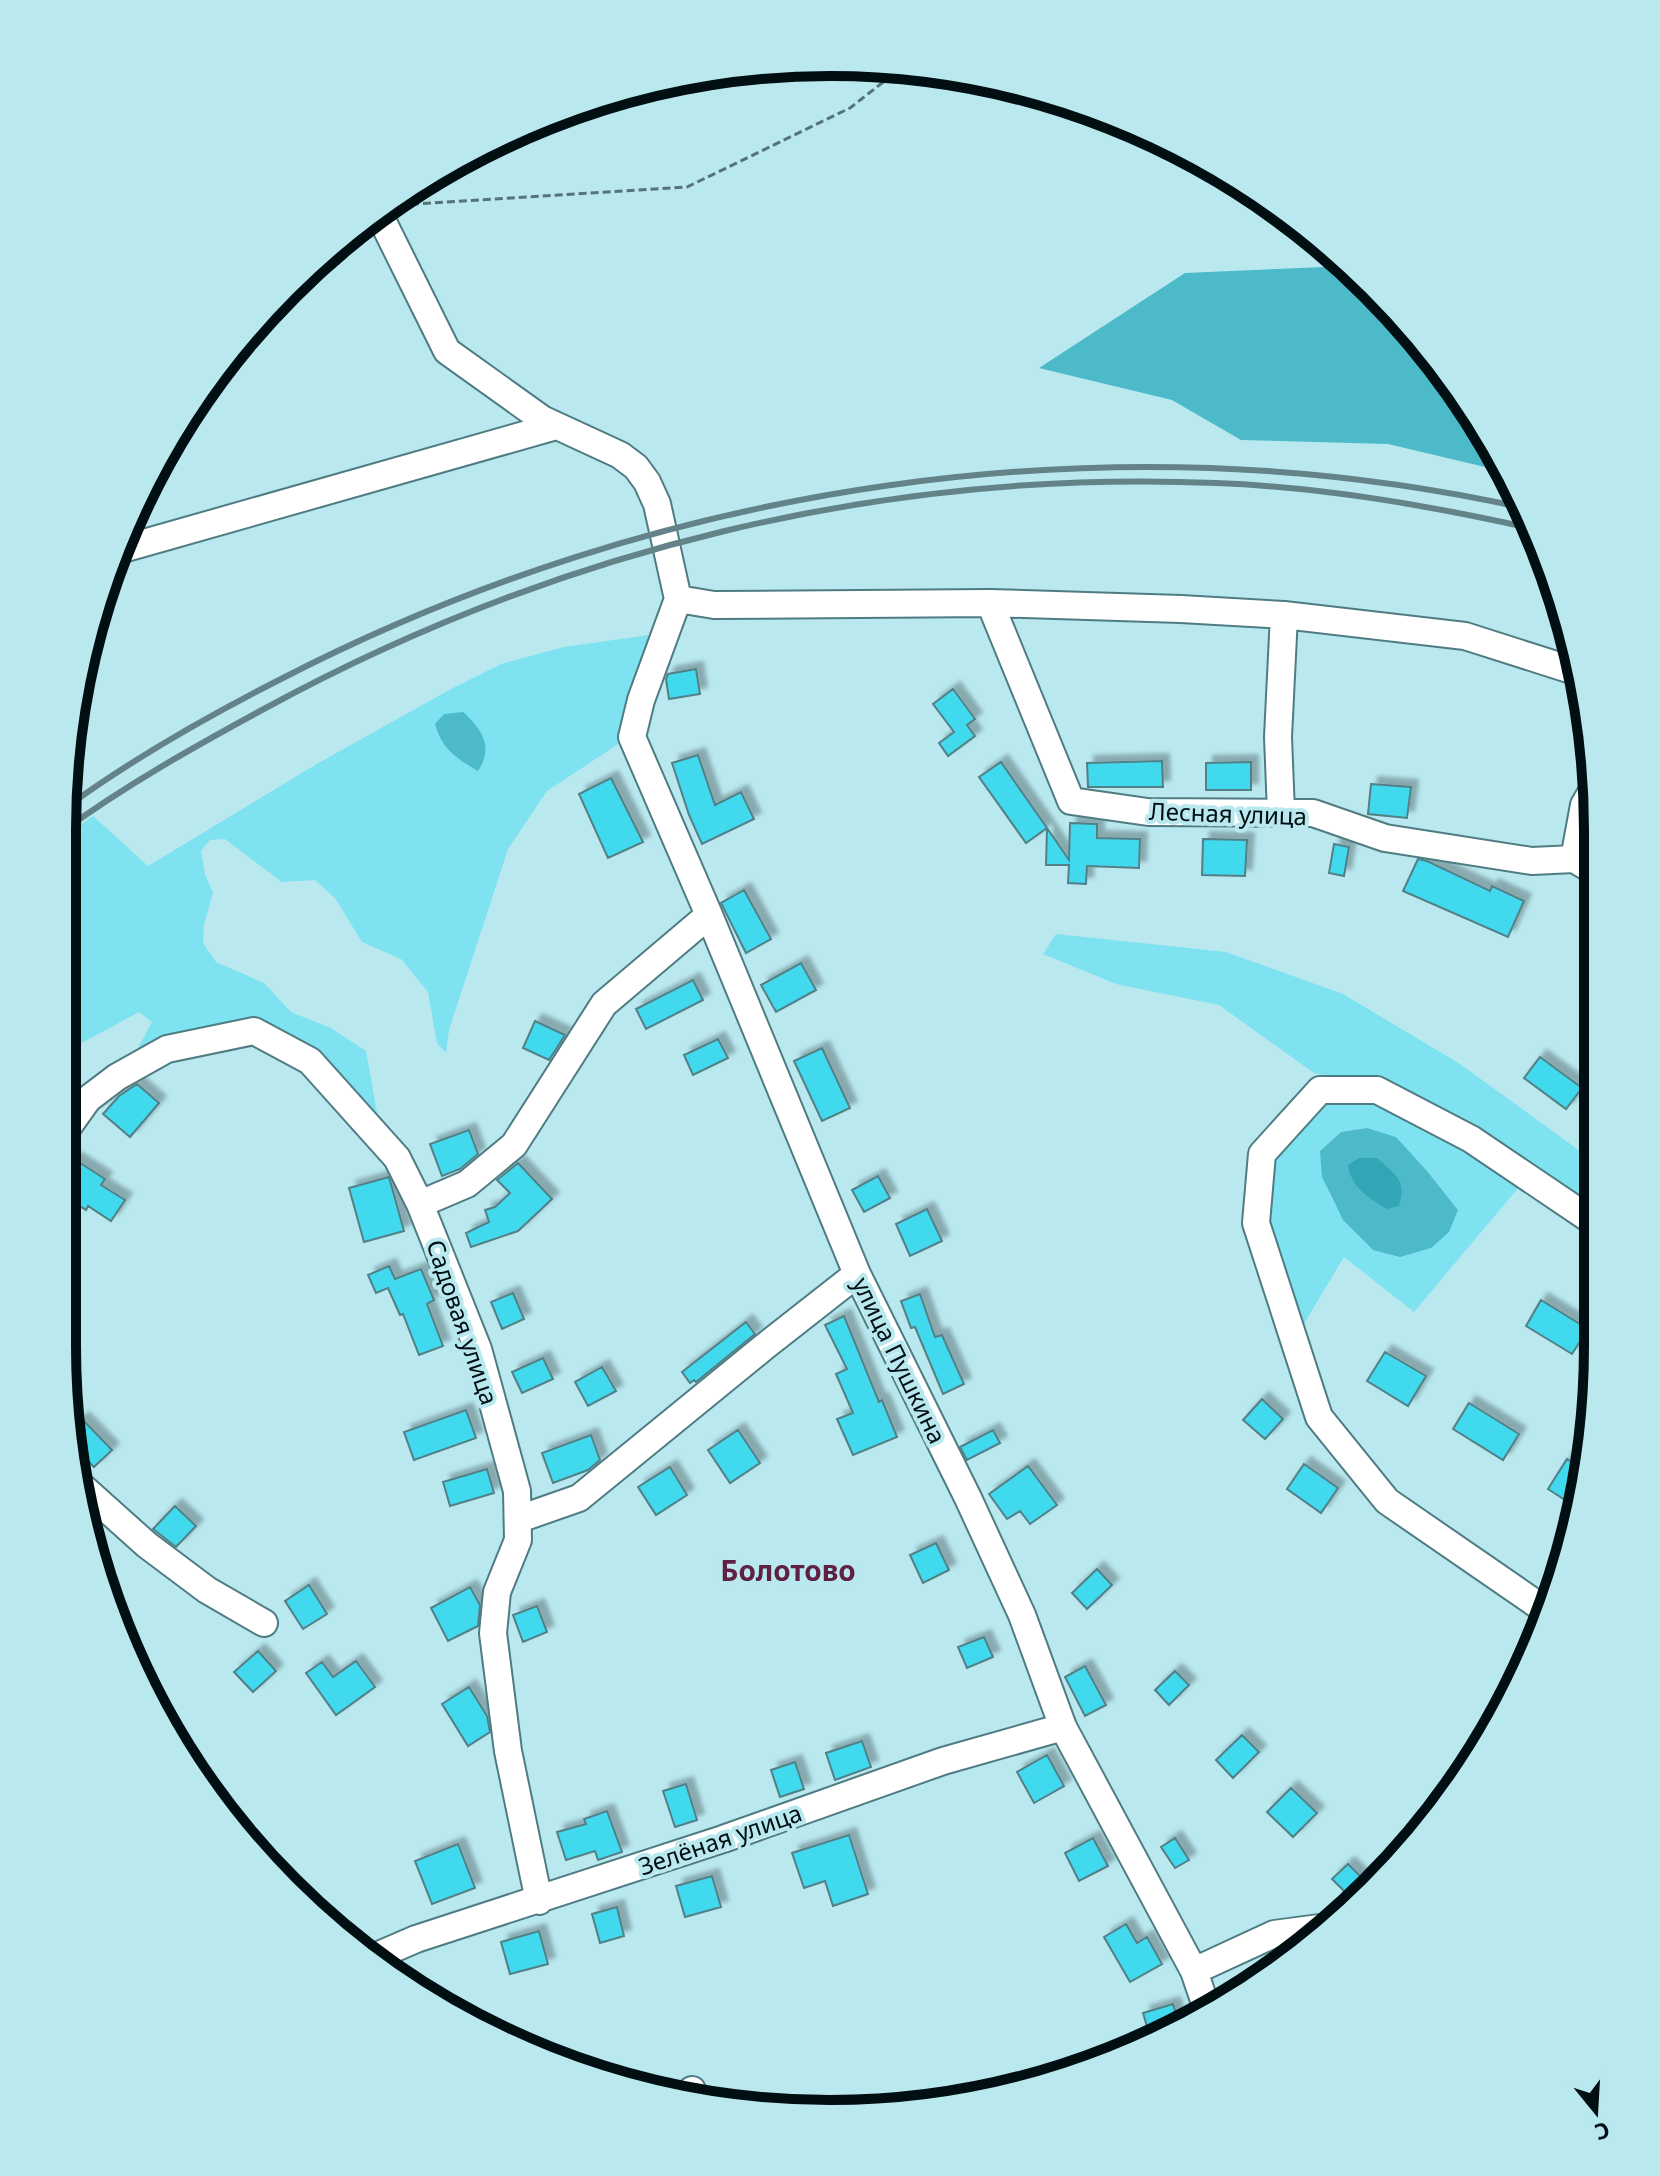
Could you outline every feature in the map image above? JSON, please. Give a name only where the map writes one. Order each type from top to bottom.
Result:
[{"type":"street","points":[[383,223],[447,351],[542,419],[620,455],[636,467],[657,504],[678,599],[714,605],[990,603],[1284,615],[1465,636],[1566,668]]},
{"type":"street","points":[[131,547],[556,426]]},
{"type":"street","name":"улица Пушкина","points":[[678,599],[641,700],[632,737],[857,1274],[1022,1615],[1063,1727],[1194,1971],[1204,2001]]},
{"type":"street","name":"Лесная улица","points":[[990,603],[1071,801],[1148,812],[1313,813],[1385,838],[1532,861],[1583,864]]},
{"type":"street","points":[[1281,813],[1278,737],[1284,615]]},
{"type":"street","points":[[1583,864],[1584,823]]},
{"type":"street","points":[[420,1204],[467,1184],[514,1145],[604,1004],[709,915]]},
{"type":"street","name":"Садовая улица","points":[[76,1116],[88,1099],[117,1077],[167,1049],[254,1031],[310,1061],[397,1158],[420,1204],[478,1349],[517,1491],[518,1540],[497,1592],[493,1633],[508,1751],[539,1901]]},
{"type":"street","points":[[1538,1605],[1387,1501],[1319,1417],[1256,1223],[1262,1154],[1320,1090],[1377,1090],[1471,1139],[1584,1215]]},
{"type":"street","points":[[519,1519],[579,1498],[857,1274]]},
{"type":"street","points":[[90,1494],[147,1545],[207,1590],[264,1623]]},
{"type":"street","name":"Зелёная улица","points":[[383,1953],[416,1939],[723,1839],[943,1761],[1063,1727]]},
{"type":"street","points":[[1194,1971],[1274,1934],[1307,1930]]},
{"type":"path","points":[[409,205],[687,187],[850,108],[888,79]]},
{"type":"shaded area","points":[[1331,267],[1397,333],[1428,371],[1457,411],[1491,468],[1388,444],[1241,440],[1172,400],[1039,368],[1185,273]]},
{"type":"shaded area","points":[[649,635],[628,702],[626,739],[547,791],[508,849],[449,1030],[446,1053],[437,1043],[428,992],[401,959],[362,942],[335,898],[315,880],[282,882],[225,839],[210,840],[201,851],[205,874],[213,893],[204,925],[203,943],[216,962],[264,983],[291,1012],[331,1028],[366,1051],[379,1124],[259,1024],[179,1037],[124,1058],[138,1048],[152,1022],[139,1012],[76,1046],[76,828],[93,816],[148,866],[315,765],[451,689],[501,664],[564,647]]},
{"type":"shaded area","points":[[463,712],[484,739],[485,754],[478,771],[451,752],[435,724],[444,714]]},
{"type":"shaded area","points":[[1056,934],[1226,952],[1343,994],[1460,1064],[1584,1154],[1584,1210],[1375,1084],[1314,1073],[1219,1005],[1116,984],[1043,954]]},
{"type":"shaded area","points":[[1377,1096],[1524,1181],[1414,1312],[1344,1257],[1299,1332],[1269,1227],[1272,1159],[1319,1101]],"holes":[[[1367,1128],[1396,1137],[1458,1210],[1373,1250],[1343,1217],[1330,1195],[1320,1151],[1341,1132]]]},
{"type":"shaded area","points":[[1367,1128],[1396,1137],[1458,1210],[1449,1232],[1431,1248],[1400,1257],[1373,1250],[1343,1220],[1322,1177],[1320,1151],[1341,1132]]},
{"type":"shaded area","points":[[1359,1158],[1377,1158],[1394,1173],[1401,1190],[1399,1206],[1387,1209],[1357,1186],[1348,1165]]},
{"type":"building","points":[[696,669],[700,694],[669,699],[668,674]]},
{"type":"building","points":[[953,689],[975,719],[967,725],[975,736],[948,756],[939,743],[954,732],[933,704]]},
{"type":"building","points":[[698,755],[715,805],[741,792],[754,819],[702,844],[672,763]]},
{"type":"building","points":[[1162,761],[1163,787],[1088,787],[1087,763]]},
{"type":"building","points":[[1001,762],[1047,828],[1026,843],[979,777]]},
{"type":"building","points":[[1251,762],[1251,790],[1206,790],[1206,763]]},
{"type":"building","points":[[611,778],[643,842],[608,858],[579,794]]},
{"type":"building","points":[[1371,784],[1411,787],[1407,818],[1368,814]]},
{"type":"building","points":[[1070,823],[1097,824],[1097,838],[1140,839],[1139,868],[1087,866],[1086,884],[1068,883],[1069,865],[1046,865],[1047,828],[1069,860]]},
{"type":"building","points":[[1203,839],[1247,840],[1245,876],[1202,875]]},
{"type":"building","points":[[1334,844],[1349,847],[1344,876],[1329,873]]},
{"type":"building","points":[[1418,859],[1490,891],[1492,886],[1524,901],[1508,937],[1403,891]]},
{"type":"building","points":[[744,890],[771,939],[746,953],[721,903]]},
{"type":"building","points":[[801,963],[816,990],[776,1012],[761,985]]},
{"type":"building","points":[[693,980],[703,1000],[646,1029],[636,1009]]},
{"type":"building","points":[[535,1021],[565,1035],[549,1060],[523,1048]]},
{"type":"building","points":[[718,1039],[728,1058],[693,1075],[684,1055]]},
{"type":"building","points":[[822,1048],[850,1108],[822,1121],[794,1061]]},
{"type":"building","points":[[1540,1057],[1582,1088],[1566,1109],[1524,1078]]},
{"type":"building","points":[[137,1084],[159,1103],[130,1137],[103,1114],[119,1096]]},
{"type":"building","points":[[469,1130],[478,1154],[460,1169],[442,1176],[430,1144]]},
{"type":"building","points":[[76,1160],[105,1179],[101,1185],[125,1200],[111,1221],[88,1206],[86,1210],[76,1204]]},
{"type":"building","points":[[518,1163],[552,1199],[518,1231],[471,1247],[466,1233],[489,1222],[485,1210],[495,1207],[510,1193],[497,1180]]},
{"type":"building","points":[[878,1176],[890,1198],[864,1212],[852,1190]]},
{"type":"building","points":[[389,1177],[404,1231],[364,1242],[349,1188]]},
{"type":"building","points":[[927,1209],[942,1241],[910,1256],[896,1224]]},
{"type":"building","points":[[389,1266],[395,1279],[421,1269],[434,1300],[427,1304],[443,1346],[419,1355],[403,1314],[400,1315],[388,1288],[376,1293],[368,1275]]},
{"type":"building","points":[[513,1293],[524,1319],[502,1329],[491,1302]]},
{"type":"building","points":[[920,1294],[935,1337],[942,1335],[964,1384],[943,1394],[901,1301]]},
{"type":"building","points":[[1541,1300],[1584,1327],[1584,1335],[1572,1354],[1526,1326]]},
{"type":"building","points":[[844,1316],[879,1402],[882,1400],[897,1437],[853,1455],[837,1419],[853,1413],[836,1374],[847,1369],[825,1325]]},
{"type":"building","points":[[746,1322],[755,1334],[696,1382],[690,1383],[682,1372]]},
{"type":"building","points":[[1385,1352],[1426,1376],[1408,1406],[1367,1381]]},
{"type":"building","points":[[543,1358],[553,1379],[522,1393],[512,1372]]},
{"type":"building","points":[[602,1367],[616,1391],[588,1406],[575,1382]]},
{"type":"building","points":[[1262,1399],[1283,1419],[1265,1439],[1243,1420]]},
{"type":"building","points":[[1469,1403],[1519,1434],[1503,1460],[1453,1429]]},
{"type":"building","points":[[466,1410],[476,1438],[414,1460],[404,1432]]},
{"type":"building","points":[[82,1419],[112,1450],[94,1467],[84,1457]]},
{"type":"building","points":[[738,1430],[760,1463],[730,1483],[708,1450]]},
{"type":"building","points":[[993,1430],[1000,1443],[967,1460],[960,1447]]},
{"type":"building","points":[[591,1435],[600,1460],[588,1470],[553,1483],[542,1453]]},
{"type":"building","points":[[1567,1459],[1575,1464],[1568,1502],[1548,1489]]},
{"type":"building","points":[[1304,1464],[1338,1488],[1321,1513],[1287,1489]]},
{"type":"building","points":[[1028,1466],[1057,1505],[1030,1524],[1020,1511],[1007,1519],[989,1494]]},
{"type":"building","points":[[670,1467],[687,1495],[656,1515],[638,1487]]},
{"type":"building","points":[[487,1469],[494,1493],[450,1506],[443,1482]]},
{"type":"building","points":[[175,1506],[196,1526],[176,1547],[153,1529]]},
{"type":"building","points":[[936,1543],[949,1570],[923,1583],[910,1555]]},
{"type":"building","points":[[1097,1569],[1112,1585],[1087,1609],[1072,1593]]},
{"type":"building","points":[[309,1585],[327,1614],[303,1629],[285,1601]]},
{"type":"building","points":[[470,1587],[480,1605],[478,1626],[448,1641],[431,1608]]},
{"type":"building","points":[[537,1606],[547,1632],[523,1642],[513,1615]]},
{"type":"building","points":[[984,1637],[993,1657],[967,1668],[958,1647]]},
{"type":"building","points":[[258,1651],[276,1671],[253,1692],[234,1672]]},
{"type":"building","points":[[356,1661],[375,1687],[336,1715],[306,1673],[322,1662],[333,1677]]},
{"type":"building","points":[[1085,1666],[1106,1705],[1085,1716],[1065,1677]]},
{"type":"building","points":[[1175,1671],[1189,1685],[1169,1705],[1155,1690]]},
{"type":"building","points":[[469,1687],[487,1716],[490,1732],[468,1746],[442,1704]]},
{"type":"building","points":[[1242,1735],[1259,1752],[1233,1778],[1216,1760]]},
{"type":"building","points":[[862,1741],[871,1767],[835,1780],[826,1753]]},
{"type":"building","points":[[1047,1755],[1064,1786],[1034,1803],[1017,1772]]},
{"type":"building","points":[[795,1762],[804,1789],[780,1797],[771,1770]]},
{"type":"building","points":[[686,1784],[697,1820],[675,1827],[663,1791]]},
{"type":"building","points":[[1291,1788],[1317,1813],[1293,1837],[1267,1812]]},
{"type":"building","points":[[607,1811],[622,1852],[598,1860],[595,1851],[566,1860],[557,1832],[586,1824],[584,1819]]},
{"type":"building","points":[[849,1835],[868,1894],[833,1906],[825,1881],[804,1888],[792,1853]]},
{"type":"building","points":[[1093,1838],[1108,1866],[1079,1881],[1065,1853]]},
{"type":"building","points":[[1175,1838],[1189,1860],[1175,1868],[1161,1847]]},
{"type":"building","points":[[458,1844],[475,1888],[432,1904],[415,1861]]},
{"type":"building","points":[[1348,1864],[1363,1879],[1347,1894],[1332,1879]]},
{"type":"building","points":[[712,1876],[721,1907],[685,1917],[676,1886]]},
{"type":"building","points":[[617,1907],[624,1936],[600,1943],[592,1914]]},
{"type":"building","points":[[1126,1924],[1137,1943],[1147,1937],[1162,1964],[1130,1982],[1104,1937]]},
{"type":"building","points":[[539,1931],[548,1964],[510,1974],[501,1942]]},
{"type":"building","points":[[1173,2004],[1176,2015],[1148,2029],[1143,2013]]},
{"type":"railway","points":[[77,800],[143,756],[225,708],[426,612],[575,557],[729,515],[886,486],[1044,470],[1204,468],[1363,480],[1510,505]]},
{"type":"railway","points":[[76,822],[186,752],[262,710],[373,654],[488,605],[605,564],[724,531],[845,506],[967,490],[1091,482],[1216,483],[1335,493],[1520,526]]},
{"type":"district","name":"Болотово","points":[[788,1570]]}]
